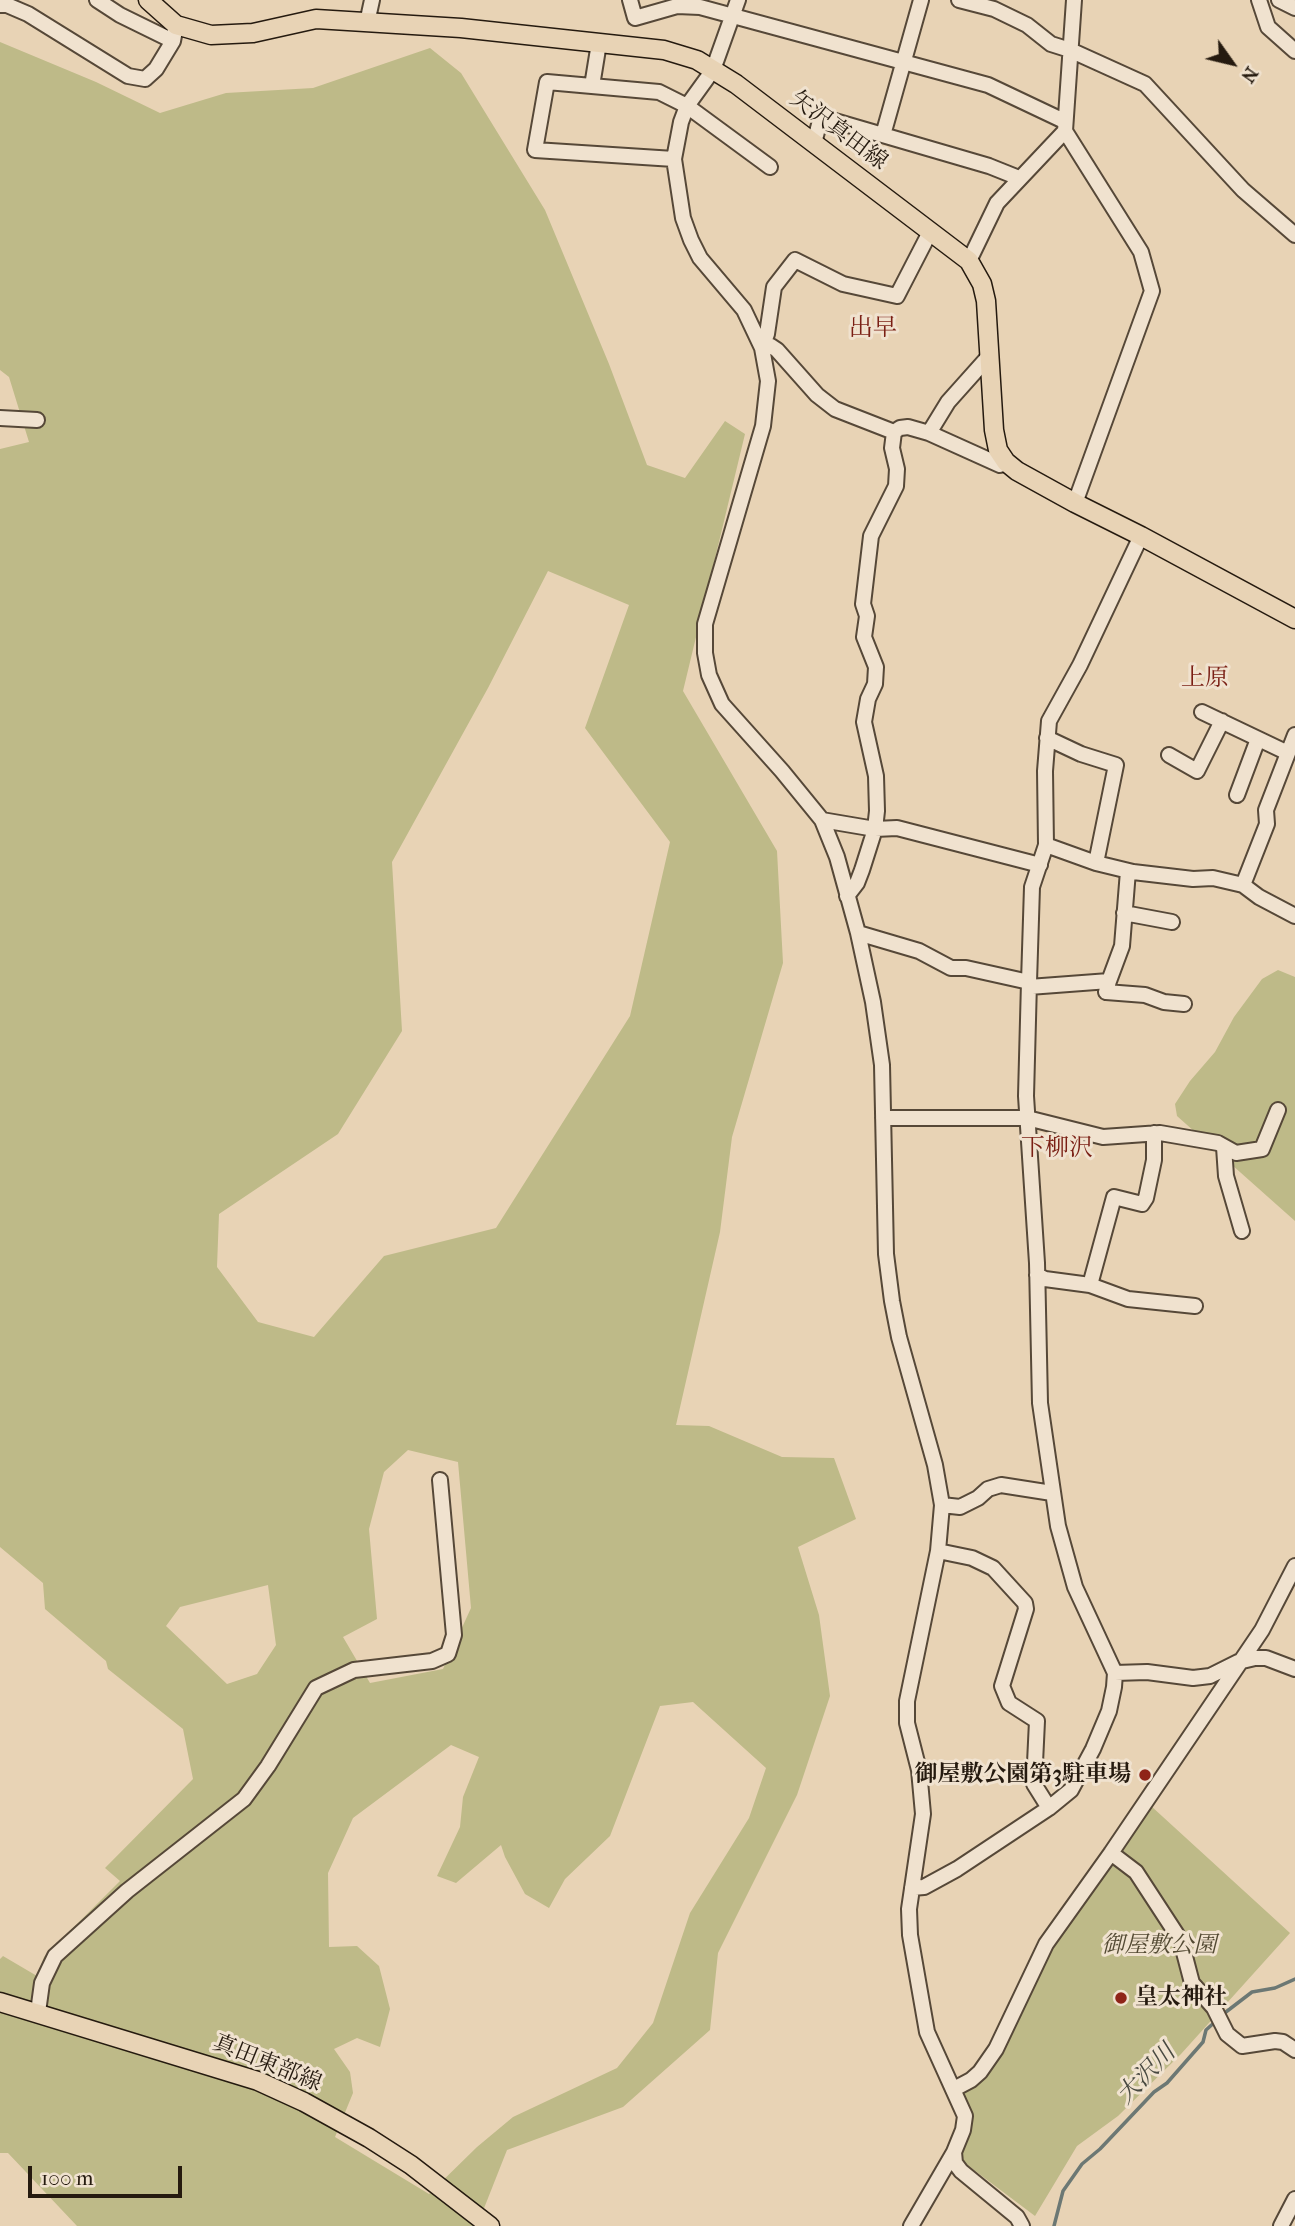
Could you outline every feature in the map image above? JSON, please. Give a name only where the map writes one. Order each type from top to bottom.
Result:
[{"type":"main road","name":"矢沢真田線","points":[[148,0],[174,33],[253,33],[316,19],[461,28],[682,54],[713,69],[969,261],[982,284],[986,301],[994,430],[998,450],[1006,462]]},
{"type":"main road","points":[[1006,462],[1017,471],[1075,503],[1295,618]]},
{"type":"main road","name":"真田東部線","points":[[0,2002],[257,2081],[304,2102],[348,2125],[411,2165],[490,2226]]},
{"type":"street","points":[[0,5],[7,5],[28,15],[128,76],[145,79],[156,69],[174,33],[120,15],[97,0]]},
{"type":"street","points":[[368,23],[372,0]]},
{"type":"street","points":[[630,0],[635,18],[677,6],[700,6],[988,85],[1065,126],[1141,252],[1152,291],[1075,503]]},
{"type":"street","points":[[738,0],[713,69],[687,106],[676,141],[674,159],[683,218],[691,240],[700,258],[744,310],[762,348],[768,381],[763,426],[705,624],[705,653],[709,675],[722,704],[822,820],[838,857],[858,933],[883,1065],[886,1254],[892,1301],[899,1337],[935,1465],[942,1505],[938,1551],[907,1701],[907,1723],[919,1770],[923,1814],[912,1888],[910,1935],[927,2032],[965,2116],[963,2130],[954,2151],[911,2226]]},
{"type":"street","points":[[883,135],[921,0]]},
{"type":"street","points":[[959,0],[994,9],[1027,25],[1051,44],[1145,84],[1243,190],[1295,235]]},
{"type":"street","points":[[969,261],[997,204],[1065,126],[1074,0]]},
{"type":"street","points":[[1259,0],[1268,27],[1295,51]]},
{"type":"street","points":[[1279,0],[1295,8]]},
{"type":"street","points":[[592,86],[599,43]]},
{"type":"street","points":[[674,159],[535,150],[547,82],[660,92],[687,106],[771,167]]},
{"type":"street","points":[[814,143],[821,117],[989,166],[1019,178]]},
{"type":"street","points":[[762,348],[767,334],[774,288],[795,260],[844,284],[897,296],[930,232]]},
{"type":"street","points":[[762,348],[771,346],[777,350],[817,395],[835,409],[894,432]]},
{"type":"street","points":[[929,433],[948,402],[990,355]]},
{"type":"street","points":[[0,418],[37,420]]},
{"type":"street","points":[[847,896],[857,883],[875,829],[877,811],[876,776],[864,722],[876,667],[864,637],[867,616],[863,604],[871,536],[895,486],[897,469],[892,441],[894,432],[908,427],[929,433],[1000,465],[1006,462]]},
{"type":"street","points":[[912,1888],[935,1882],[1049,1808],[1071,1790],[1109,1711],[1115,1673],[1075,1587],[1058,1526],[1040,1403],[1037,1275],[1027,1118],[1029,985],[1032,887],[1046,845],[1045,771],[1049,721],[1080,665],[1141,536]]},
{"type":"street","points":[[1202,712],[1288,753]]},
{"type":"street","points":[[1170,755],[1197,771],[1222,722]]},
{"type":"street","points":[[1243,885],[1267,824],[1266,810],[1295,735]]},
{"type":"street","points":[[1048,738],[1080,754],[1115,765],[1096,863]]},
{"type":"street","points":[[1237,795],[1258,739]]},
{"type":"street","points":[[822,820],[875,829],[897,828],[1040,865]]},
{"type":"street","points":[[1046,845],[1128,871],[1193,879],[1213,878],[1243,885],[1259,897],[1295,916]]},
{"type":"street","points":[[1128,871],[1122,946],[1106,992],[1146,995],[1164,1002],[1184,1004]]},
{"type":"street","points":[[1124,913],[1172,922]]},
{"type":"street","points":[[858,933],[919,951],[951,968],[966,968],[1029,985],[1109,981]]},
{"type":"street","points":[[883,1118],[1027,1118],[1103,1137],[1154,1133],[1218,1143],[1236,1153],[1262,1149],[1278,1110]]},
{"type":"street","points":[[1090,1285],[1114,1197],[1142,1204],[1146,1198],[1154,1160],[1154,1133]]},
{"type":"street","points":[[1224,1147],[1226,1176],[1242,1231]]},
{"type":"street","points":[[1037,1275],[1045,1279],[1090,1285],[1128,1299],[1195,1306]]},
{"type":"street","points":[[38,2012],[43,1983],[55,1956],[127,1891],[244,1799],[316,1689],[354,1670],[432,1661],[448,1654],[454,1635],[440,1480]]},
{"type":"street","points":[[942,1505],[960,1507],[978,1499],[988,1489],[1000,1485],[1052,1493]]},
{"type":"street","points":[[938,1551],[972,1558],[993,1568],[1026,1603],[1002,1686],[1009,1703],[1038,1721],[1034,1784],[1049,1808]]},
{"type":"street","points":[[954,2088],[980,2072],[996,2049],[1046,1944],[1262,1630],[1295,1566]]},
{"type":"street","points":[[1115,1673],[1147,1672],[1193,1678],[1210,1676],[1238,1662],[1255,1658],[1266,1658],[1295,1670]]},
{"type":"street","points":[[1111,1853],[1136,1872],[1176,1933],[1185,1952],[1192,1983],[1200,1995],[1211,2004],[1227,2034],[1242,2046],[1275,2041],[1283,2042],[1295,2050]]},
{"type":"street","points":[[954,2151],[955,2163],[961,2171],[1010,2211],[1022,2226]]},
{"type":"street","points":[[1281,2226],[1295,2199]]},
{"type":"green space","points":[[0,42],[96,82],[160,113],[226,93],[313,88],[430,48],[461,73],[545,210],[609,364],[647,465],[685,478],[725,421],[745,434],[683,691],[777,851],[783,963],[732,1137],[720,1232],[676,1425],[709,1426],[782,1457],[834,1458],[856,1519],[798,1547],[819,1615],[830,1696],[797,1795],[718,1953],[710,2030],[623,2107],[507,2150],[477,2226],[77,2226],[8,2153],[0,2153],[0,1959],[3,1956],[37,1976],[44,1957],[120,1881],[105,1868],[193,1779],[183,1729],[108,1669],[106,1661],[45,1609],[43,1583],[0,1547],[0,449],[29,442],[9,377],[0,370]],"holes":[[[548,571],[629,605],[585,728],[670,842],[630,1016],[496,1228],[384,1256],[314,1337],[258,1322],[217,1267],[219,1214],[338,1134],[402,1031],[392,862],[488,688]],[[408,1450],[458,1462],[471,1608],[443,1669],[370,1683],[343,1637],[377,1619],[369,1529],[384,1472]],[[268,1585],[276,1645],[257,1674],[227,1684],[166,1626],[180,1607]],[[693,1702],[766,1768],[749,1818],[690,1913],[653,2023],[617,2068],[513,2117],[477,2147],[429,2194],[335,2137],[353,2093],[350,2072],[334,2049],[357,2038],[380,2047],[390,2009],[379,1966],[357,1946],[329,1947],[328,1873],[353,1818],[451,1745],[479,1757],[463,1797],[460,1827],[437,1876],[456,1883],[501,1845],[525,1894],[549,1908],[565,1879],[610,1836],[660,1706]]]},
{"type":"green space","points":[[1278,970],[1295,977],[1295,1221],[1177,1116],[1175,1104],[1190,1081],[1215,1052],[1234,1017],[1262,979]]},
{"type":"green space","name":"御屋敷公園","points":[[1151,1806],[1290,1933],[1181,2054],[1118,2116],[1077,2146],[1035,2216],[962,2161],[962,2148],[972,2119],[962,2089],[992,2068],[1050,1945]]},
{"type":"waterway","name":"大沢川","points":[[1222,2015],[1252,1992],[1275,1988],[1295,1979]]},
{"type":"waterway","name":"大沢川","points":[[1054,2226],[1063,2191],[1082,2164],[1100,2149],[1154,2092],[1167,2083],[1203,2042],[1206,2030],[1216,2021]]},
{"type":"place","name":"御屋敷公園第3駐車場","points":[[1145,1775]]},
{"type":"place","name":"皇太神社","points":[[1121,1998]]},
{"type":"district","name":"出早","points":[[873,329]]},
{"type":"district","name":"上原","points":[[1205,679]]},
{"type":"district","name":"下柳沢","points":[[1057,1149]]}]
